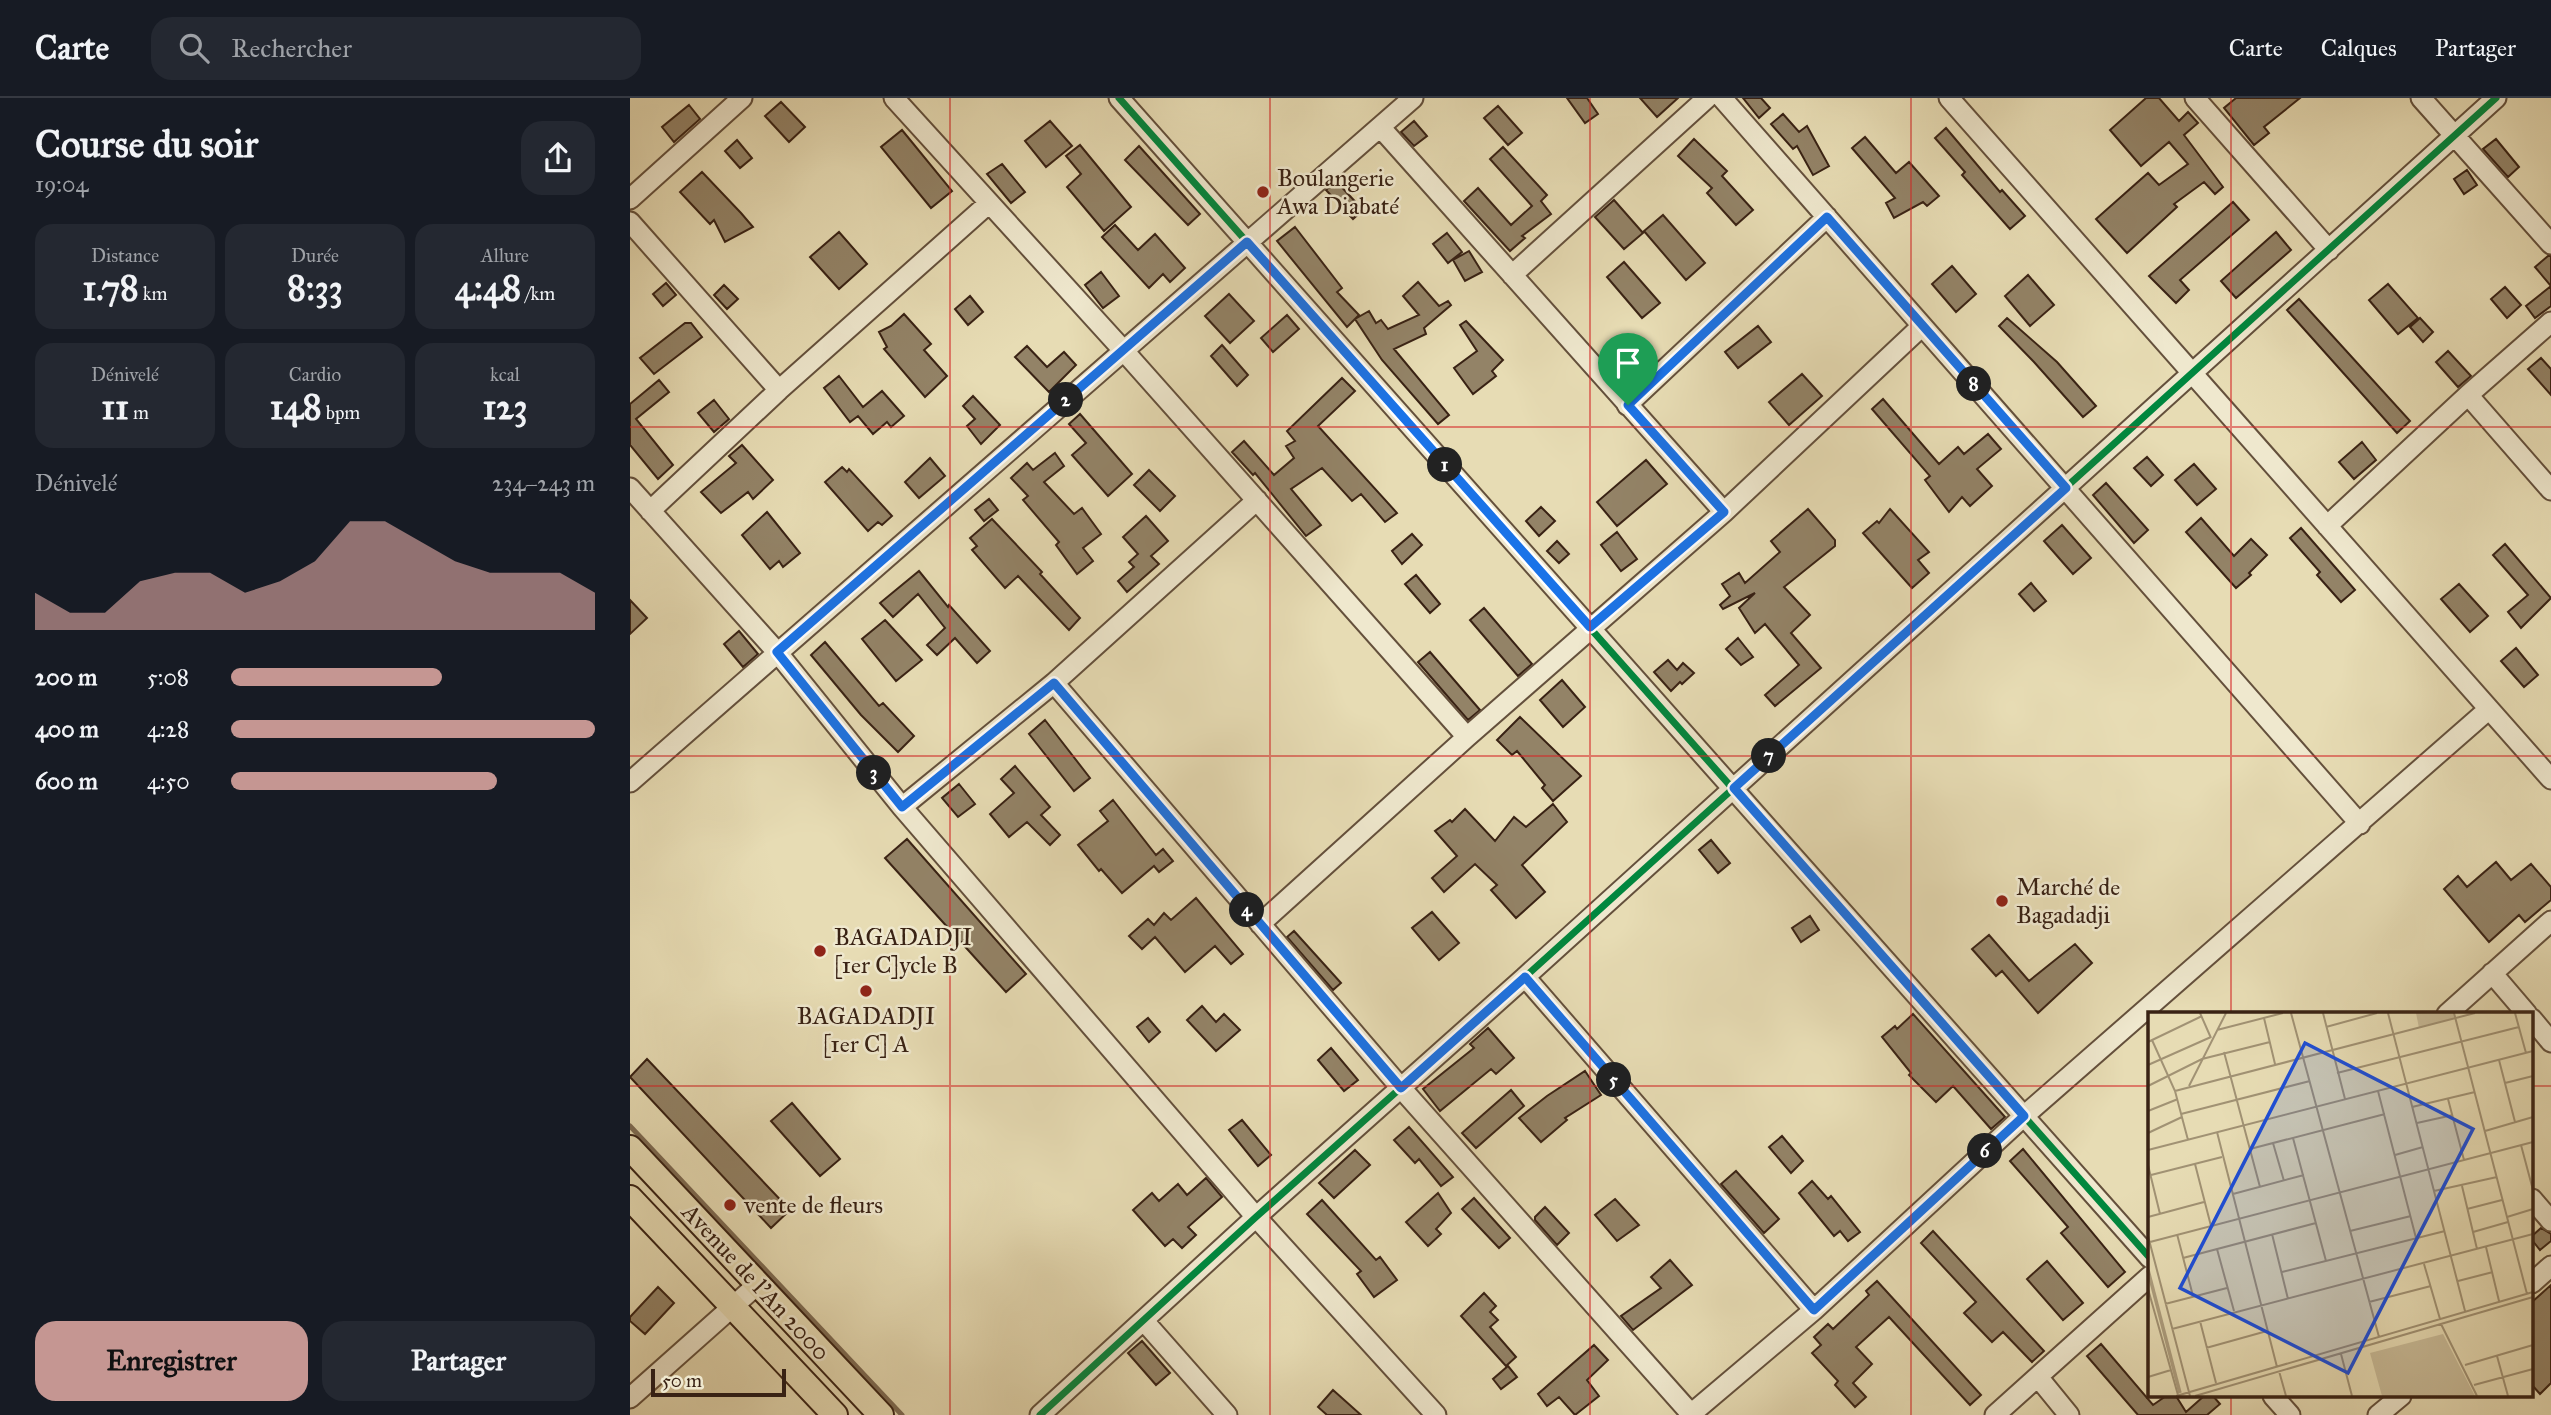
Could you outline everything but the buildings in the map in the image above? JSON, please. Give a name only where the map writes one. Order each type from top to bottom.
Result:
[{"type":"main road","name":"Avenue de l'An 2000","points":[[630,1148],[881,1415]]},
{"type":"main road","name":"Avenue de l'An 2000","points":[[630,1198],[835,1415]]},
{"type":"street","points":[[630,199],[742,98]]},
{"type":"street","points":[[894,98],[1123,350],[1467,737]]},
{"type":"street","points":[[1119,98],[2148,1256]]},
{"type":"street","points":[[633,774],[777,652],[1413,98]]},
{"type":"street","points":[[1512,275],[1707,98]]},
{"type":"street","points":[[1722,98],[2360,824]]},
{"type":"street","points":[[1949,98],[2551,779]]},
{"type":"street","points":[[2194,98],[2329,250]]},
{"type":"street","points":[[2421,98],[2551,244]]},
{"type":"street","points":[[1040,1415],[2496,98]]},
{"type":"street","points":[[1381,128],[1724,512]]},
{"type":"street","points":[[650,511],[779,390],[988,204]]},
{"type":"street","points":[[1628,405],[1827,217]]},
{"type":"street","points":[[630,222],[779,390]]},
{"type":"street","points":[[2327,526],[2551,322]]},
{"type":"street","points":[[1260,924],[1590,627],[1724,512],[1922,326]]},
{"type":"street","points":[[2468,395],[2551,489]]},
{"type":"street","points":[[630,488],[777,652],[902,807],[1256,1217],[1436,1415]]},
{"type":"street","points":[[902,807],[1054,683],[1256,500]]},
{"type":"street","points":[[1054,683],[1401,1088],[1692,1415],[1814,1310],[2024,1116],[2145,1022]]},
{"type":"street","points":[[2156,1012],[2489,709]]},
{"type":"street","points":[[2449,1012],[2551,921]]},
{"type":"street","points":[[2492,973],[2525,1012]]},
{"type":"street","points":[[1525,977],[1814,1310]]},
{"type":"street","points":[[2534,1021],[2551,1042]]},
{"type":"street","points":[[2534,1201],[2551,1221]]},
{"type":"street","points":[[2534,1281],[2551,1266]]},
{"type":"street","points":[[1995,1415],[2148,1278]]},
{"type":"street","points":[[630,1398],[758,1284]]},
{"type":"street","points":[[1144,1321],[1227,1415]]},
{"type":"street","points":[[2038,1377],[2069,1415]]},
{"type":"street","points":[[2275,1398],[2290,1415]]},
{"type":"street","points":[[2378,1415],[2399,1398]]},
{"type":"waterway","points":[[630,1126],[902,1415]]},
{"type":"cycle path","points":[[1119,98],[2148,1256]]},
{"type":"cycle path","points":[[1040,1415],[2496,98]]},
{"type":"place","name":"Boulangerie Awa Diabaté","points":[[1263,192]]},
{"type":"place","name":"Marché de Bagadadji","points":[[2002,901]]},
{"type":"place","name":"BAGADADJI [1er C]ycle B","points":[[820,951]]},
{"type":"place","name":"BAGADADJI [1er C] A","points":[[866,991]]},
{"type":"place","name":"vente de fleurs","points":[[730,1205]]},
{"type":"route","points":[[1827,217],[2066,488],[1734,788],[2024,1116],[1814,1310],[1525,977],[1401,1088],[1054,683],[902,807],[777,652],[1247,242],[1590,627],[1724,512],[1628,405],[1827,217]]}]
